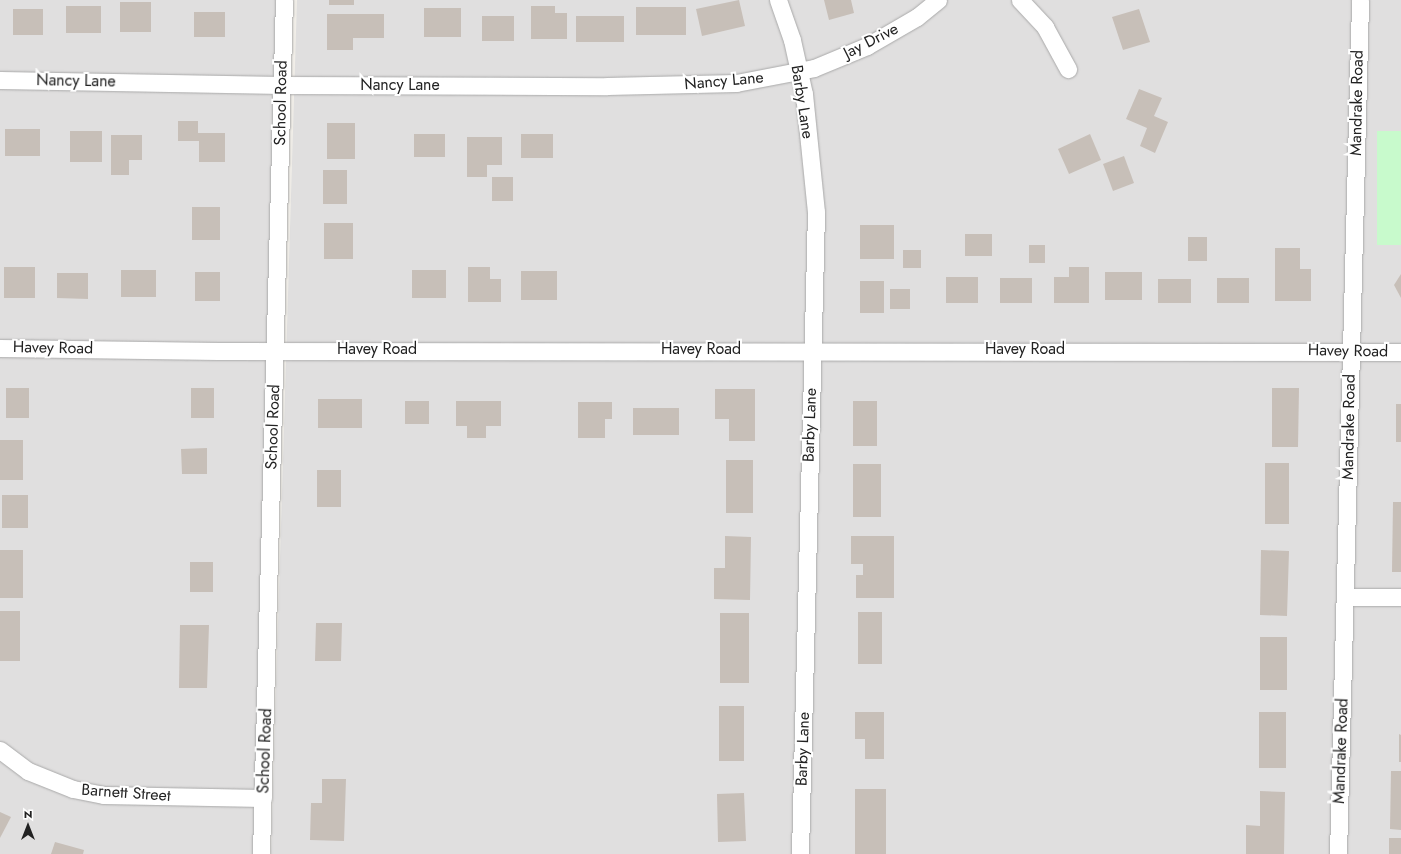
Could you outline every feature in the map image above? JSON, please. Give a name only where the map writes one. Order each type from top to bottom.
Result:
[{"type":"street","name":"School Road","points":[[261,854],[276,350],[284,0]]},
{"type":"street","name":"Barby Lane","points":[[778,0],[799,71],[804,94],[816,212],[800,854]]},
{"type":"street","name":"Jay Drive","points":[[799,71],[867,46],[917,17],[938,0]]},
{"type":"street","points":[[1020,0],[1045,28],[1068,69]]},
{"type":"street","name":"Mandrake Road","points":[[1338,854],[1360,0]]},
{"type":"street","name":"Nancy Lane","points":[[0,80],[282,85],[607,86],[736,83],[799,71]]},
{"type":"street","name":"Havey Road","points":[[0,348],[276,350],[812,349],[1401,352]]},
{"type":"street","points":[[1345,597],[1401,596]]},
{"type":"street","name":"Barnett Street","points":[[0,750],[28,771],[73,790],[104,795],[263,798]]},
{"type":"shaded area","points":[[0,0],[284,0],[261,854],[0,854]]},
{"type":"shaded area","points":[[297,0],[1401,0],[1401,854],[271,854]]},
{"type":"green space","points":[[1377,131],[1401,131],[1401,245],[1377,245]]},
{"type":"building","points":[[329,0],[354,0],[354,5],[329,5]]},
{"type":"building","points":[[739,0],[745,26],[702,36],[696,9]]},
{"type":"building","points":[[824,0],[851,0],[854,13],[829,20]]},
{"type":"building","points":[[120,2],[151,2],[151,32],[120,32]]},
{"type":"building","points":[[66,6],[101,6],[101,33],[66,33]]},
{"type":"building","points":[[531,6],[555,6],[555,13],[567,13],[567,39],[531,39]]},
{"type":"building","points":[[636,7],[686,7],[686,35],[636,35]]},
{"type":"building","points":[[424,8],[461,8],[461,37],[424,37]]},
{"type":"building","points":[[13,9],[43,9],[43,35],[13,35]]},
{"type":"building","points":[[1139,9],[1150,42],[1123,50],[1112,17]]},
{"type":"building","points":[[194,12],[225,12],[225,37],[194,37]]},
{"type":"building","points":[[327,14],[384,14],[384,38],[353,38],[353,50],[327,50]]},
{"type":"building","points":[[482,16],[514,16],[514,41],[482,41]]},
{"type":"building","points":[[576,16],[624,16],[624,42],[576,42]]},
{"type":"building","points":[[1139,89],[1162,98],[1154,116],[1168,122],[1155,153],[1140,146],[1147,128],[1126,119]]},
{"type":"building","points":[[178,121],[198,121],[198,133],[225,133],[225,162],[199,162],[199,141],[178,141]]},
{"type":"building","points":[[327,123],[355,123],[355,159],[327,159]]},
{"type":"building","points":[[5,129],[40,129],[40,156],[5,156]]},
{"type":"building","points":[[70,131],[102,131],[102,162],[70,162]]},
{"type":"building","points":[[414,134],[445,134],[445,157],[414,157]]},
{"type":"building","points":[[521,134],[553,134],[553,158],[521,158]]},
{"type":"building","points":[[1090,134],[1101,160],[1069,174],[1058,149]]},
{"type":"building","points":[[111,135],[142,135],[142,160],[129,160],[129,175],[111,175]]},
{"type":"building","points":[[467,137],[502,137],[502,165],[487,165],[487,177],[467,177]]},
{"type":"building","points":[[1124,156],[1134,183],[1113,191],[1103,164]]},
{"type":"building","points":[[323,170],[347,170],[347,204],[323,204]]},
{"type":"building","points":[[492,177],[513,177],[513,201],[492,201]]},
{"type":"building","points":[[192,207],[220,207],[220,240],[192,240]]},
{"type":"building","points":[[324,223],[353,223],[353,259],[324,259]]},
{"type":"building","points":[[860,225],[894,225],[894,259],[860,259]]},
{"type":"building","points":[[965,234],[992,234],[992,256],[965,256]]},
{"type":"building","points":[[1188,237],[1207,237],[1207,261],[1188,261]]},
{"type":"building","points":[[1029,245],[1045,245],[1045,263],[1029,263]]},
{"type":"building","points":[[1275,248],[1300,248],[1300,269],[1311,269],[1311,301],[1275,301]]},
{"type":"building","points":[[903,250],[921,250],[921,268],[903,268]]},
{"type":"building","points":[[4,267],[35,267],[35,298],[4,298]]},
{"type":"building","points":[[468,267],[490,267],[490,279],[501,279],[501,302],[468,302]]},
{"type":"building","points":[[1069,267],[1089,267],[1089,303],[1054,303],[1054,277],[1069,277]]},
{"type":"building","points":[[121,270],[156,270],[156,297],[121,297]]},
{"type":"building","points":[[412,270],[446,270],[446,298],[412,298]]},
{"type":"building","points":[[521,271],[557,271],[557,300],[521,300]]},
{"type":"building","points":[[195,272],[220,272],[220,301],[195,301]]},
{"type":"building","points":[[1105,272],[1142,272],[1142,300],[1105,300]]},
{"type":"building","points":[[57,273],[88,273],[88,299],[57,298]]},
{"type":"building","points":[[1401,274],[1401,298],[1394,285]]},
{"type":"building","points":[[946,277],[978,277],[978,303],[946,303]]},
{"type":"building","points":[[1000,278],[1032,278],[1032,303],[1000,303]]},
{"type":"building","points":[[1217,278],[1249,278],[1249,303],[1217,303]]},
{"type":"building","points":[[1158,279],[1191,279],[1191,303],[1158,303]]},
{"type":"building","points":[[860,281],[884,281],[884,313],[860,313]]},
{"type":"building","points":[[890,289],[910,289],[910,309],[890,309]]},
{"type":"building","points":[[6,388],[29,388],[29,418],[6,418]]},
{"type":"building","points":[[191,388],[214,388],[214,418],[191,418]]},
{"type":"building","points":[[1272,388],[1299,388],[1298,447],[1272,447]]},
{"type":"building","points":[[715,389],[755,389],[755,441],[729,441],[729,419],[715,419]]},
{"type":"building","points":[[318,399],[362,399],[362,428],[318,428]]},
{"type":"building","points":[[405,401],[429,401],[429,424],[405,424]]},
{"type":"building","points":[[456,401],[501,401],[501,426],[486,426],[486,438],[467,438],[467,426],[456,426]]},
{"type":"building","points":[[853,401],[877,401],[877,446],[853,446]]},
{"type":"building","points":[[578,402],[612,402],[612,419],[605,419],[605,438],[578,438]]},
{"type":"building","points":[[1396,404],[1401,404],[1401,442],[1396,442]]},
{"type":"building","points":[[633,408],[679,408],[679,435],[633,435]]},
{"type":"building","points":[[0,440],[23,440],[23,480],[0,480]]},
{"type":"building","points":[[207,448],[207,474],[182,474],[181,449]]},
{"type":"building","points":[[726,460],[753,460],[753,513],[726,513]]},
{"type":"building","points":[[1265,463],[1289,463],[1289,524],[1265,524]]},
{"type":"building","points":[[853,464],[881,464],[881,517],[853,517]]},
{"type":"building","points":[[317,470],[341,470],[341,507],[317,507]]},
{"type":"building","points":[[2,495],[28,495],[28,528],[2,528]]},
{"type":"building","points":[[1393,502],[1401,502],[1401,572],[1392,572]]},
{"type":"building","points":[[725,536],[751,537],[750,600],[714,599],[714,568],[725,568]]},
{"type":"building","points":[[851,536],[894,536],[894,598],[856,598],[856,575],[863,575],[863,564],[851,564]]},
{"type":"building","points":[[0,550],[23,550],[23,598],[0,598]]},
{"type":"building","points":[[1261,550],[1289,551],[1287,616],[1260,615]]},
{"type":"building","points":[[190,562],[213,562],[213,592],[190,592]]},
{"type":"building","points":[[0,611],[20,611],[20,661],[0,661]]},
{"type":"building","points":[[858,612],[882,612],[882,664],[858,664]]},
{"type":"building","points":[[720,613],[749,613],[749,683],[720,683]]},
{"type":"building","points":[[316,623],[342,623],[341,661],[315,661]]},
{"type":"building","points":[[180,625],[209,625],[207,688],[179,688]]},
{"type":"building","points":[[1260,637],[1287,637],[1287,690],[1260,690]]},
{"type":"building","points":[[719,706],[744,706],[744,761],[719,761]]},
{"type":"building","points":[[855,712],[884,712],[884,759],[865,759],[865,739],[855,739]]},
{"type":"building","points":[[1259,712],[1286,712],[1286,768],[1259,768]]},
{"type":"building","points":[[1399,734],[1401,735],[1401,762],[1399,762]]},
{"type":"building","points":[[1391,771],[1401,771],[1401,830],[1390,829]]},
{"type":"building","points":[[322,779],[346,779],[344,841],[310,840],[311,803],[322,803]]},
{"type":"building","points":[[855,789],[886,789],[886,854],[855,854]]},
{"type":"building","points":[[1260,791],[1285,792],[1284,854],[1246,854],[1246,825],[1260,826]]},
{"type":"building","points":[[744,793],[746,841],[718,842],[717,794]]},
{"type":"building","points":[[0,812],[11,817],[0,838]]},
{"type":"building","points":[[1389,838],[1401,838],[1401,854],[1389,854]]},
{"type":"building","points":[[55,842],[84,850],[83,854],[51,854]]}]
